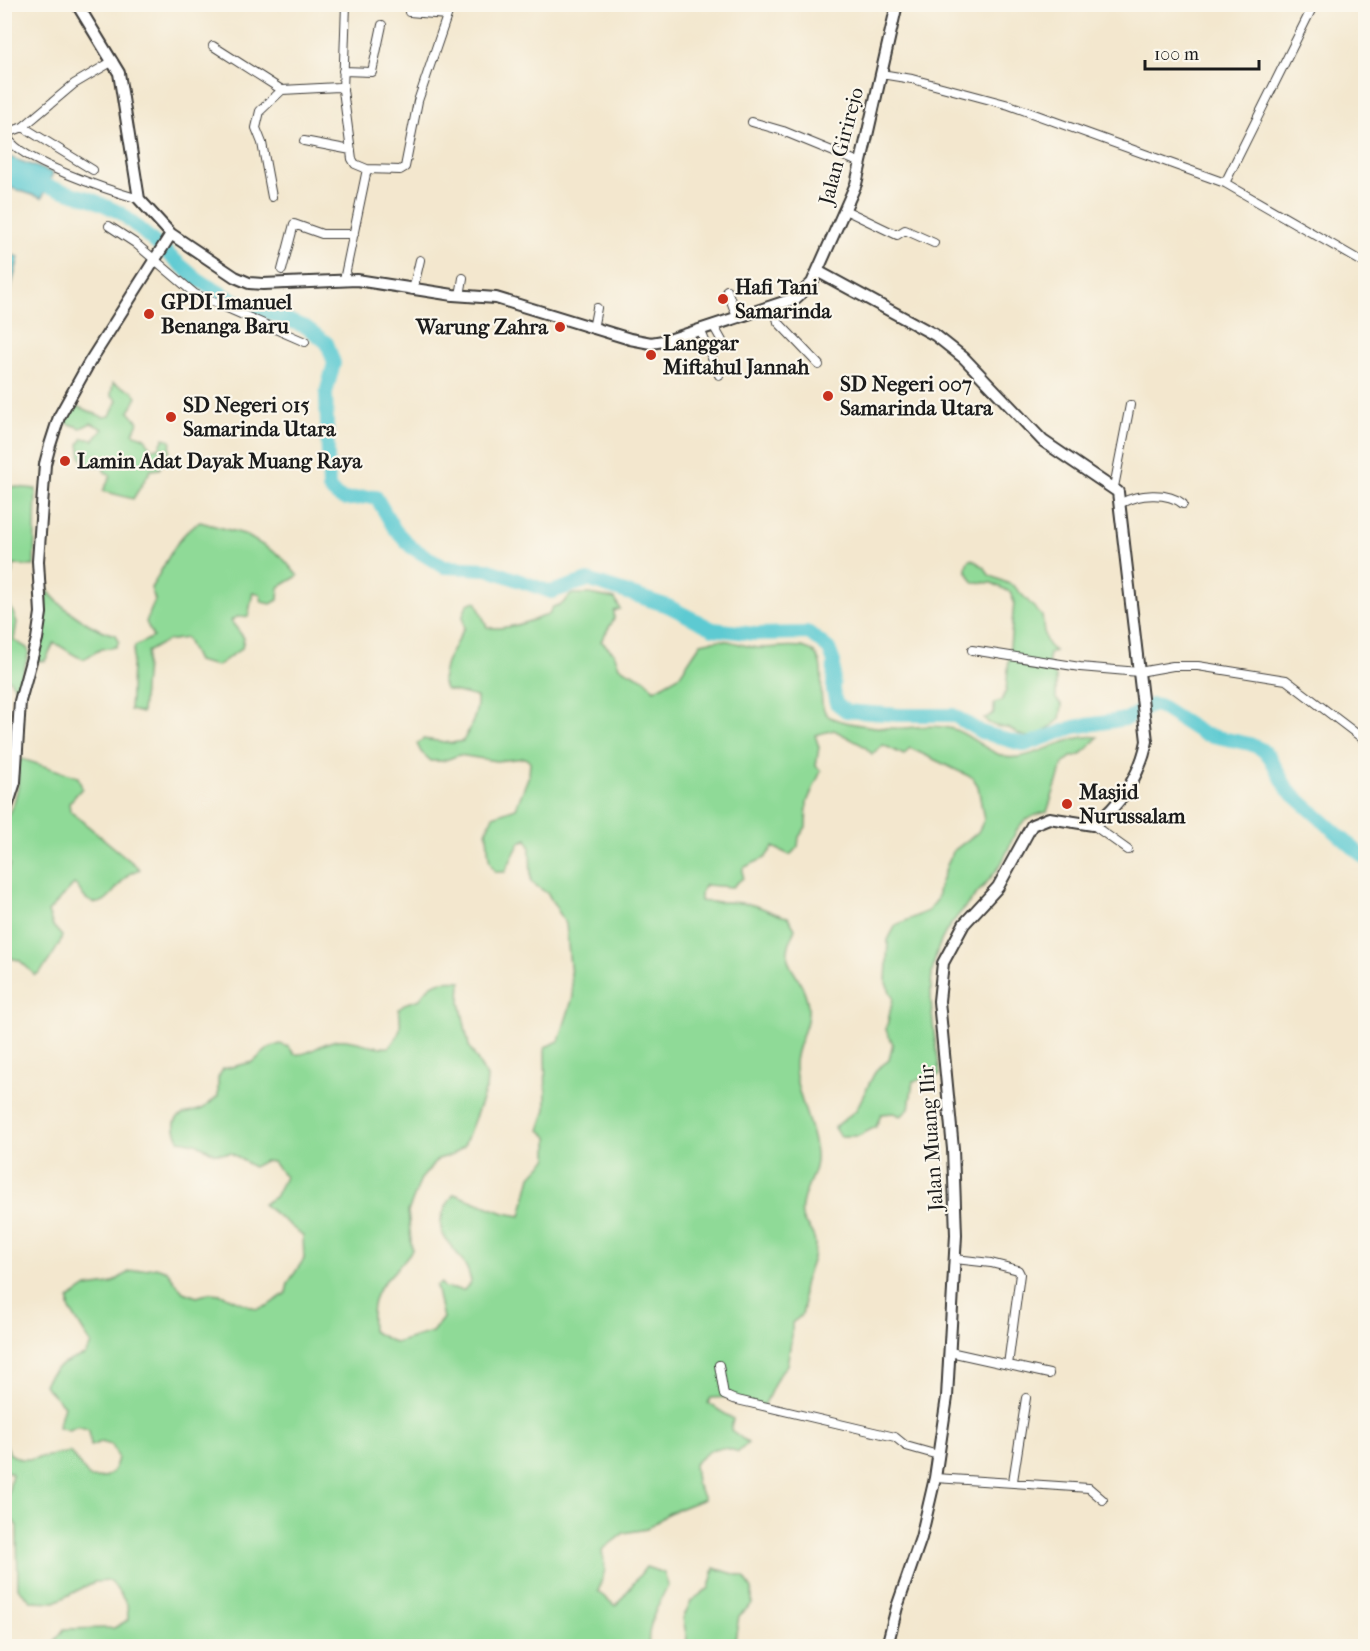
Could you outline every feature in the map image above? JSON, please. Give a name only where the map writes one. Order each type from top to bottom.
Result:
[{"type":"main road","points":[[77,4],[113,61],[123,97],[139,199]]},
{"type":"main road","name":"Jalan Girirejo","points":[[139,199],[168,238],[249,283],[344,280],[460,296],[496,298],[593,329],[651,343],[669,340],[800,296],[809,289],[819,272],[845,210],[861,163],[897,4]]},
{"type":"main road","points":[[4,816],[15,782],[20,701],[37,639],[41,613],[38,561],[45,464],[50,445],[59,417],[88,363],[168,238]]},
{"type":"main road","points":[[819,272],[935,335],[964,358],[1043,441],[1114,487],[1121,503],[1147,729],[1145,751],[1139,767],[1116,806],[1093,825]]},
{"type":"main road","name":"Jalan Muang Ilir","points":[[887,1647],[897,1607],[921,1538],[934,1478],[947,1397],[955,1259],[953,1149],[939,1001],[941,975],[947,951],[955,937],[998,887],[1032,825],[1049,818],[1093,825]]},
{"type":"street","points":[[346,4],[343,90],[355,164],[367,169],[400,170],[405,167],[418,101],[451,4]]},
{"type":"street","points":[[1225,183],[1314,4]]},
{"type":"street","points":[[409,12],[447,15]]},
{"type":"street","points":[[343,71],[372,72],[382,25]]},
{"type":"street","points":[[213,46],[282,90],[321,87],[343,90]]},
{"type":"street","points":[[113,61],[74,84],[23,127],[10,132],[8,138],[12,146],[19,151],[46,165],[139,199]]},
{"type":"street","points":[[881,74],[912,79],[1009,105],[1225,183],[1365,264]]},
{"type":"street","points":[[272,197],[255,121],[260,111],[282,90]]},
{"type":"street","points":[[752,122],[783,131],[861,163]]},
{"type":"street","points":[[23,127],[93,170]]},
{"type":"street","points":[[304,141],[351,150]]},
{"type":"street","points":[[344,280],[367,169]]},
{"type":"street","points":[[845,210],[897,235],[905,230],[934,243]]},
{"type":"street","points":[[282,270],[294,224],[322,234],[354,234]]},
{"type":"street","points":[[109,226],[135,243],[195,294],[306,342]]},
{"type":"street","points":[[413,290],[420,260]]},
{"type":"street","points":[[460,296],[463,278]]},
{"type":"street","points":[[727,290],[737,317]]},
{"type":"street","points":[[774,305],[778,322],[819,365]]},
{"type":"street","points":[[593,329],[597,308]]},
{"type":"street","points":[[713,325],[722,341]]},
{"type":"street","points":[[700,329],[718,375]]},
{"type":"street","points":[[1114,487],[1130,405]]},
{"type":"street","points":[[1121,503],[1142,495],[1172,498],[1183,504]]},
{"type":"street","points":[[972,650],[1080,667],[1139,673],[1186,665],[1248,672],[1286,681],[1365,741]]},
{"type":"street","points":[[1093,825],[1128,850]]},
{"type":"street","points":[[955,1259],[991,1263],[1018,1270],[1020,1274],[1008,1365]]},
{"type":"street","points":[[950,1352],[1049,1374]]},
{"type":"street","points":[[719,1365],[724,1395],[733,1399],[895,1437],[906,1446],[938,1455]]},
{"type":"street","points":[[1013,1481],[1026,1398]]},
{"type":"street","points":[[934,1478],[1013,1481],[1089,1488],[1103,1500]]},
{"type":"green space","points":[[113,383],[132,391],[137,397],[129,412],[138,422],[133,433],[145,438],[151,449],[159,448],[164,438],[171,440],[170,451],[159,469],[151,470],[133,499],[103,491],[111,476],[104,471],[104,467],[90,465],[81,458],[79,444],[83,438],[94,440],[103,429],[91,423],[81,428],[61,421],[69,403],[103,417],[110,416],[117,400],[111,395]]},
{"type":"green space","points":[[7,486],[36,489],[34,566],[14,565],[11,576],[5,582],[5,489]]},
{"type":"green space","points":[[200,522],[244,534],[281,556],[298,576],[279,587],[278,600],[271,604],[262,602],[260,594],[253,592],[248,617],[236,617],[231,621],[244,638],[242,648],[217,666],[197,661],[186,638],[166,641],[147,652],[142,713],[130,710],[135,646],[153,637],[146,622],[155,600],[151,588],[178,542],[184,534]]},
{"type":"green space","points":[[972,559],[985,568],[989,575],[1014,586],[1042,616],[1047,644],[1055,651],[1049,653],[1049,663],[1051,671],[1056,676],[1056,699],[1062,705],[1060,719],[1034,737],[993,725],[984,719],[994,713],[994,703],[1001,701],[1006,691],[1014,602],[1010,592],[992,583],[973,582],[966,570],[967,563]]},
{"type":"green space","points":[[47,589],[59,603],[78,617],[98,629],[116,635],[119,641],[116,647],[101,649],[84,659],[54,643],[45,661],[37,661],[32,666]]},
{"type":"green space","points":[[4,591],[17,622],[14,640],[27,648],[29,652],[19,686],[14,686],[9,679],[5,678]]},
{"type":"green space","points":[[572,594],[590,594],[615,599],[620,609],[614,611],[614,619],[601,641],[614,653],[619,667],[646,680],[654,690],[679,676],[701,643],[718,640],[759,648],[799,647],[814,653],[819,661],[822,704],[825,712],[832,718],[857,725],[887,728],[947,727],[1006,757],[1027,755],[1076,739],[1098,737],[1081,755],[1071,757],[1063,764],[1047,812],[1035,815],[1020,826],[999,867],[955,919],[940,944],[931,980],[931,999],[940,1075],[913,1081],[909,1109],[901,1116],[894,1113],[881,1114],[876,1127],[858,1136],[840,1136],[834,1128],[856,1110],[876,1070],[889,1060],[893,1044],[886,1030],[893,998],[886,983],[888,940],[896,925],[928,911],[937,900],[939,887],[952,852],[978,832],[984,820],[978,786],[973,778],[910,748],[904,755],[883,745],[872,754],[864,746],[834,730],[815,735],[819,747],[816,766],[821,771],[807,802],[806,827],[799,837],[798,847],[790,855],[773,847],[765,858],[743,868],[743,878],[732,887],[705,885],[700,895],[700,901],[748,904],[788,917],[795,929],[790,943],[788,961],[803,989],[808,1009],[806,1026],[795,1058],[796,1077],[816,1154],[815,1167],[803,1199],[801,1212],[803,1221],[814,1238],[815,1252],[804,1285],[803,1311],[800,1317],[792,1323],[787,1365],[779,1374],[764,1406],[730,1397],[711,1398],[708,1403],[733,1419],[731,1430],[748,1443],[738,1452],[725,1448],[714,1449],[694,1464],[696,1482],[704,1499],[669,1513],[647,1529],[624,1533],[602,1550],[605,1570],[598,1592],[616,1606],[646,1567],[664,1573],[668,1585],[651,1623],[649,1646],[51,1646],[64,1629],[114,1628],[128,1620],[127,1604],[111,1581],[94,1582],[55,1602],[31,1601],[18,1588],[17,1526],[5,1510],[12,1474],[5,1470],[4,1440],[10,1454],[20,1459],[70,1452],[90,1478],[109,1475],[115,1468],[118,1457],[112,1445],[101,1442],[91,1446],[89,1430],[78,1426],[69,1430],[58,1427],[64,1406],[44,1385],[55,1369],[85,1355],[91,1344],[69,1308],[69,1299],[87,1287],[110,1284],[129,1272],[156,1267],[167,1271],[183,1292],[197,1297],[210,1293],[221,1294],[257,1309],[267,1306],[286,1293],[288,1283],[304,1259],[303,1236],[263,1204],[275,1197],[285,1177],[273,1162],[264,1161],[253,1167],[231,1153],[214,1153],[196,1143],[179,1140],[176,1120],[184,1114],[202,1109],[218,1096],[218,1078],[223,1069],[253,1062],[269,1048],[280,1044],[289,1047],[294,1054],[305,1053],[338,1040],[389,1047],[400,1030],[399,1009],[407,1003],[420,999],[428,988],[437,982],[461,981],[460,1002],[469,1046],[487,1077],[486,1089],[464,1146],[452,1155],[438,1159],[421,1179],[408,1212],[412,1250],[377,1293],[372,1315],[372,1331],[395,1343],[432,1332],[443,1318],[436,1286],[441,1283],[445,1288],[464,1290],[471,1282],[467,1268],[442,1232],[441,1222],[444,1210],[454,1194],[504,1213],[521,1216],[531,1176],[548,1158],[548,1137],[540,1130],[546,1109],[545,1047],[559,1041],[573,997],[566,924],[548,894],[531,882],[530,847],[527,839],[520,842],[505,872],[496,872],[490,863],[486,831],[493,816],[516,808],[529,775],[530,762],[525,758],[496,761],[459,755],[443,761],[431,761],[421,752],[417,744],[423,739],[452,743],[463,741],[473,720],[477,697],[445,689],[442,680],[446,662],[464,628],[463,616],[467,604],[476,601],[487,627],[502,628],[548,615],[553,607],[562,604]]},
{"type":"green space","points":[[22,759],[78,777],[82,788],[69,803],[70,811],[140,869],[128,875],[109,897],[99,903],[86,899],[74,884],[48,912],[53,926],[62,936],[51,957],[35,975],[19,960],[5,957],[5,877],[10,865],[5,860],[5,821],[14,803],[18,787],[18,762]]},
{"type":"green space","points":[[714,1568],[744,1577],[752,1589],[752,1604],[739,1616],[734,1646],[683,1646],[687,1639],[683,1618],[691,1601],[709,1588]]},
{"type":"water","points":[[4,155],[53,173],[42,198],[5,186]]},
{"type":"water","points":[[4,253],[19,257],[5,311]]},
{"type":"waterway","points":[[47,186],[91,199],[121,213],[198,280],[232,299],[306,327],[327,343],[334,363],[326,393],[329,488],[340,498],[345,499],[376,497],[395,530],[411,547],[444,567],[487,569],[551,592],[588,580],[668,606],[713,629],[755,634],[809,633],[829,649],[834,662],[833,691],[836,703],[846,711],[899,715],[953,715],[981,732],[1025,745],[1074,727],[1126,719],[1151,705],[1159,706],[1203,734],[1250,744],[1261,749],[1269,756],[1288,790],[1366,859]]},
{"type":"place","name":"Hafi Tani Samarinda","points":[[723,299]]},
{"type":"place","name":"GPDI Imanuel Benanga Baru","points":[[149,314]]},
{"type":"place","name":"Warung Zahra","points":[[560,327]]},
{"type":"place","name":"Langgar Miftahul Jannah","points":[[651,355]]},
{"type":"place","name":"SD Negeri 007 Samarinda Utara","points":[[828,396]]},
{"type":"place","name":"SD Negeri 015 Samarinda Utara","points":[[171,417]]},
{"type":"place","name":"Lamin Adat Dayak Muang Raya","points":[[65,461]]},
{"type":"place","name":"Masjid Nurussalam","points":[[1067,804]]}]
